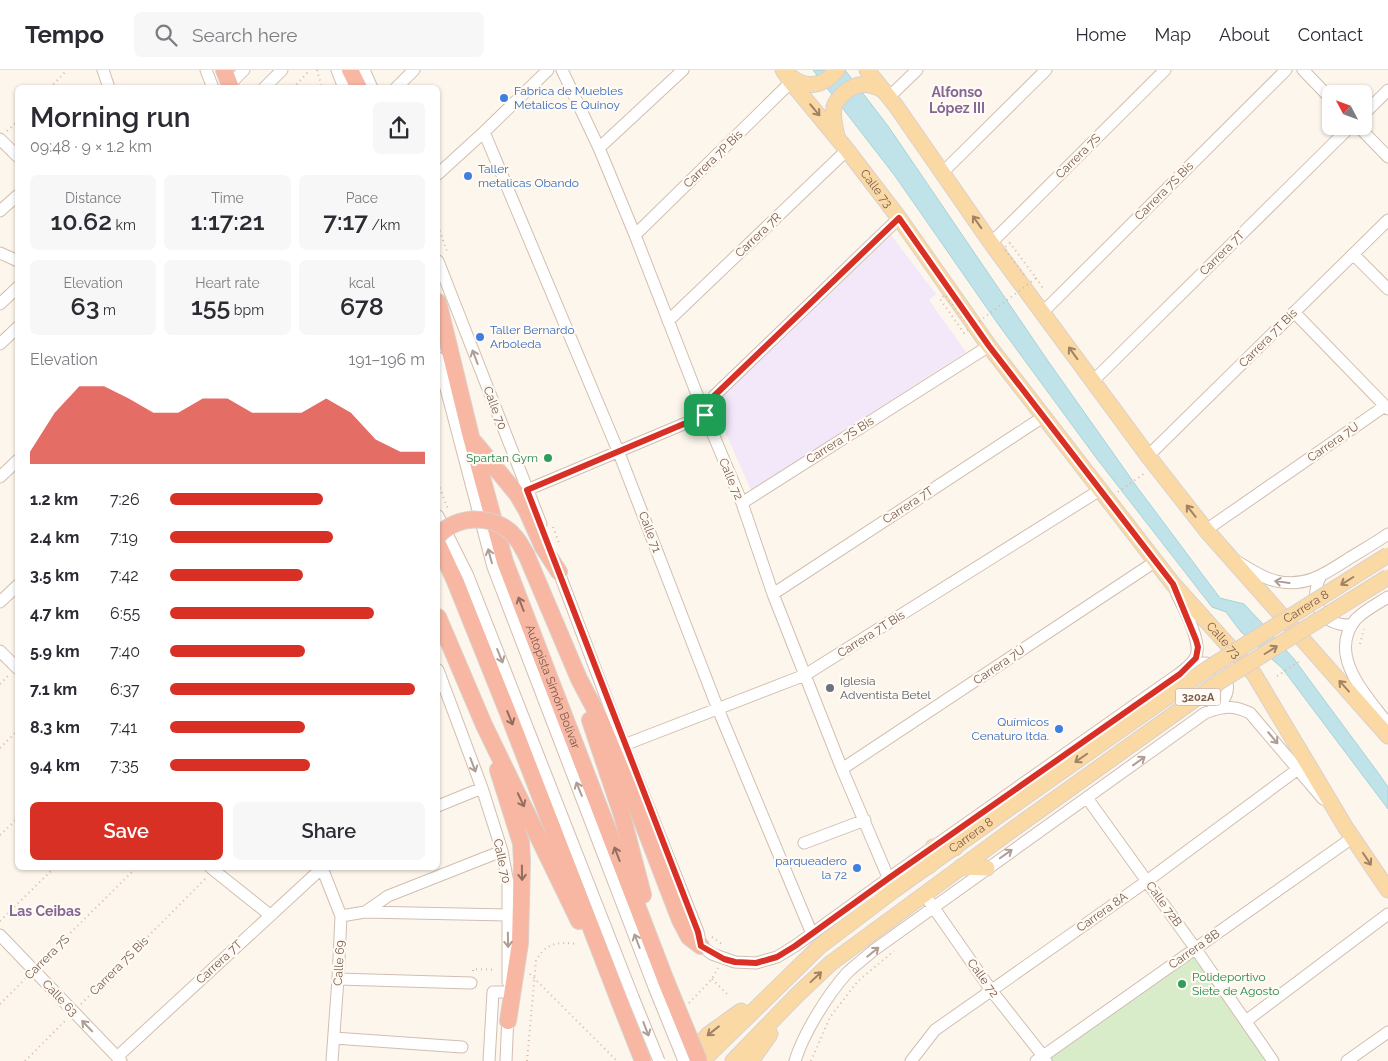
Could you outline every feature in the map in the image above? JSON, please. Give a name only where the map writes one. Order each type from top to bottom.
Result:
[{"type":"highway","points":[[350,70],[358,85]]},
{"type":"highway","name":"Autopista Simón Bolívar","points":[[440,310],[471,437],[505,562],[660,984],[700,1061]]},
{"type":"highway","points":[[471,437],[517,494],[543,547],[559,572]]},
{"type":"highway","points":[[440,535],[457,522],[478,519],[498,524],[515,536],[526,554],[580,679],[599,717],[630,790],[680,920],[689,937],[701,946]]},
{"type":"highway","points":[[440,548],[627,1000],[643,1061]]},
{"type":"highway","points":[[440,622],[484,725],[627,1000]]},
{"type":"highway","points":[[580,679],[590,722],[622,815],[660,984]]},
{"type":"highway","points":[[484,725],[521,844],[520,942],[512,971],[508,1021]]},
{"type":"main road","points":[[790,77],[810,85],[818,84],[830,78],[837,70]]},
{"type":"main road","name":"Calle 73","points":[[790,77],[899,218],[989,346],[1043,417],[1173,584],[1254,674],[1349,833],[1388,890]]},
{"type":"main road","points":[[837,137],[834,114],[836,102],[848,90],[859,84],[878,86],[943,172],[992,243],[1148,456],[1206,530],[1388,736]]},
{"type":"main road","name":"Carrera 8","points":[[700,1061],[820,946],[892,884],[929,866],[1207,668],[1388,555]]},
{"type":"main road","name":"Carrera 8","points":[[733,1061],[796,995],[831,963],[924,893],[1220,682],[1388,577]]},
{"type":"main road","points":[[929,866],[933,846],[955,848]]},
{"type":"main road","points":[[961,867],[986,868]]},
{"type":"main road","points":[[683,1061],[709,1034],[781,982]]},
{"type":"main road","points":[[750,1061],[796,995]]},
{"type":"street","points":[[103,70],[108,85]]},
{"type":"street","points":[[206,70],[212,85]]},
{"type":"street","points":[[267,85],[282,70]]},
{"type":"street","points":[[337,70],[343,85]]},
{"type":"street","points":[[364,70],[371,85]]},
{"type":"street","points":[[399,85],[414,70]]},
{"type":"street","points":[[440,172],[548,70]]},
{"type":"street","name":"Calle 72","points":[[562,70],[599,148],[635,235],[705,415],[742,503],[773,594],[805,675],[842,768],[892,884]]},
{"type":"street","points":[[599,148],[683,70]]},
{"type":"street","points":[[878,86],[917,70]]},
{"type":"street","points":[[943,172],[1046,70]]},
{"type":"street","name":"Carrera 7S","points":[[992,243],[1165,70]]},
{"type":"street","name":"Carrera 7S Bis","points":[[1043,312],[1286,70]]},
{"type":"street","points":[[1303,70],[1322,90]]},
{"type":"street","name":"Carrera 7P Bis","points":[[635,235],[790,77]]},
{"type":"street","points":[[1372,106],[1388,90]]},
{"type":"street","name":"Calle 71","points":[[484,132],[619,453],[718,709],[812,934]]},
{"type":"street","name":"Carrera 7T","points":[[1093,381],[1343,135]]},
{"type":"street","points":[[1367,135],[1388,157]]},
{"type":"street","points":[[1,137],[15,153]]},
{"type":"street","name":"Carrera 7R","points":[[668,321],[847,150]]},
{"type":"street","points":[[0,211],[15,197]]},
{"type":"street","points":[[527,490],[619,453],[705,415],[714,396],[899,218]]},
{"type":"street","name":"Carrera 7T Bis","points":[[1148,456],[1388,220]]},
{"type":"street","points":[[0,253],[15,260]]},
{"type":"street","points":[[1353,254],[1388,289]]},
{"type":"street","name":"Calle 70","points":[[440,266],[698,932],[701,946]]},
{"type":"street","points":[[0,304],[15,290]]},
{"type":"street","points":[[1294,312],[1387,408]]},
{"type":"street","points":[[0,344],[15,330]]},
{"type":"street","name":"Carrera 7S Bis","points":[[742,503],[989,346]]},
{"type":"street","points":[[440,366],[493,566],[660,984],[683,1061]]},
{"type":"street","name":"Carrera 7U","points":[[1206,530],[1387,408]]},
{"type":"street","name":"Carrera 7T","points":[[773,594],[1043,417]]},
{"type":"street","points":[[0,477],[15,463]]},
{"type":"street","name":"Carrera 7T Bis","points":[[624,745],[805,675],[1100,490]]},
{"type":"street","points":[[440,520],[468,576],[627,1000],[659,1061]]},
{"type":"street","name":"Carrera 8","points":[[1230,557],[1275,581],[1296,583],[1320,577],[1388,534]]},
{"type":"street","name":"Carrera 7U","points":[[842,768],[1156,561]]},
{"type":"street","points":[[1320,577],[1315,587],[1315,597],[1320,612],[1332,622],[1352,625]]},
{"type":"street","name":"Carrera 8","points":[[701,946],[724,959],[735,962],[756,963],[777,957],[892,884],[933,846],[1180,674],[1196,658],[1198,647],[1173,584]]},
{"type":"street","points":[[0,602],[15,588]]},
{"type":"street","points":[[1386,719],[1354,679],[1348,664],[1346,644],[1352,625],[1361,614],[1388,597]]},
{"type":"street","points":[[0,651],[15,666]]},
{"type":"street","points":[[795,1061],[803,1041],[826,1000],[847,973],[874,950],[986,868],[1222,702],[1226,696],[1227,682],[1225,676],[1216,666],[1203,663],[1197,664],[1180,674]]},
{"type":"street","name":"Calle 70","points":[[440,675],[482,788],[502,851],[508,883],[507,916],[512,971],[508,992],[506,1061]]},
{"type":"street","points":[[1205,713],[1228,706],[1250,713],[1349,833]]},
{"type":"street","name":"Carrera 8A","points":[[911,1061],[935,1030],[1147,881],[1298,769]]},
{"type":"street","points":[[440,805],[482,788]]},
{"type":"street","name":"Calle 72B","points":[[1087,798],[1246,1020],[1273,1061]]},
{"type":"street","points":[[804,843],[865,820]]},
{"type":"street","name":"Carrera 8B","points":[[1042,1059],[1349,833]]},
{"type":"street","points":[[365,912],[388,896],[502,851]]},
{"type":"street","points":[[213,870],[270,915]]},
{"type":"street","name":"Carrera 7T","points":[[119,1059],[320,870]]},
{"type":"street","name":"Calle 69","points":[[323,870],[341,916],[332,1061]]},
{"type":"street","name":"Calle 72","points":[[924,893],[991,990],[1042,1059]]},
{"type":"street","points":[[341,916],[365,912],[507,916]]},
{"type":"street","points":[[1246,1020],[1388,914]]},
{"type":"street","name":"Calle 63","points":[[0,935],[119,1059]]},
{"type":"street","points":[[338,980],[471,983]]},
{"type":"street","points":[[489,1061],[493,992],[508,992]]},
{"type":"street","points":[[1348,1061],[1388,1032]]},
{"type":"street","points":[[334,1038],[462,1047]]},
{"type":"street","points":[[490,1046],[507,1043]]},
{"type":"path","points":[[53,85],[67,70]]},
{"type":"path","points":[[295,85],[310,70]]},
{"type":"path","points":[[317,70],[321,85]]},
{"type":"path","points":[[1,137],[15,124]]},
{"type":"path","points":[[968,325],[945,295],[940,299],[964,333],[1036,278],[1010,244],[1004,248],[1025,276]]},
{"type":"path","points":[[1115,494],[1141,476]]},
{"type":"path","points":[[1360,644],[1367,626]]},
{"type":"path","points":[[1277,676],[1302,660]]},
{"type":"path","points":[[0,748],[15,733]]},
{"type":"path","points":[[0,836],[15,821]]},
{"type":"path","points":[[0,921],[52,870]]},
{"type":"path","name":"Carrera 7S","points":[[0,1004],[134,870]]},
{"type":"path","name":"Carrera 7S Bis","points":[[25,1061],[211,870]]},
{"type":"path","points":[[527,1061],[536,961],[540,953],[550,945],[559,942],[576,944]]},
{"type":"path","points":[[811,1061],[830,1017],[858,981],[898,948]]},
{"type":"path","points":[[471,983],[473,969],[529,973],[617,1061]]},
{"type":"path","points":[[712,979],[728,994]]},
{"type":"shaded area","points":[[891,235],[936,294],[929,300],[966,352],[751,490],[714,407],[718,398]]},
{"type":"green space","name":"Polideportivo Siete de Agosto","points":[[1195,948],[1273,1061],[1046,1061]]},
{"type":"water","points":[[813,70],[845,70],[888,126],[1048,361],[1137,487],[1220,598],[1244,604],[1259,620],[1294,659],[1379,774],[1388,787],[1388,809],[1282,668],[1241,632],[1226,612],[1212,607],[1097,459],[998,324],[895,176]]},
{"type":"place","name":"Fabrica de Muebles Metalicos E Quinoy","points":[[504,98]]},
{"type":"place","name":"Taller metalicas Obando","points":[[468,176]]},
{"type":"place","name":"Taller Bernardo Arboleda","points":[[480,337]]},
{"type":"place","name":"Spartan Gym","points":[[548,458]]},
{"type":"place","name":"Iglesia Adventista Betel","points":[[830,688]]},
{"type":"place","name":"Químicos Cenaturo ltda.","points":[[1059,729]]},
{"type":"place","name":"parqueadero la 72","points":[[857,868]]},
{"type":"place","name":"Polideportivo Siete de Agosto","points":[[1182,984]]},
{"type":"district","name":"Alfonso López III","points":[[957,100]]},
{"type":"district","name":"Las Ceibas","points":[[45,911]]},
{"type":"route","points":[[899,218],[989,346],[1173,584],[1198,647],[1196,658],[1180,674],[795,946],[777,957],[756,963],[735,962],[724,959],[712,954],[701,946],[698,932],[624,745],[527,490],[619,453],[705,415],[714,396],[899,218]]}]
